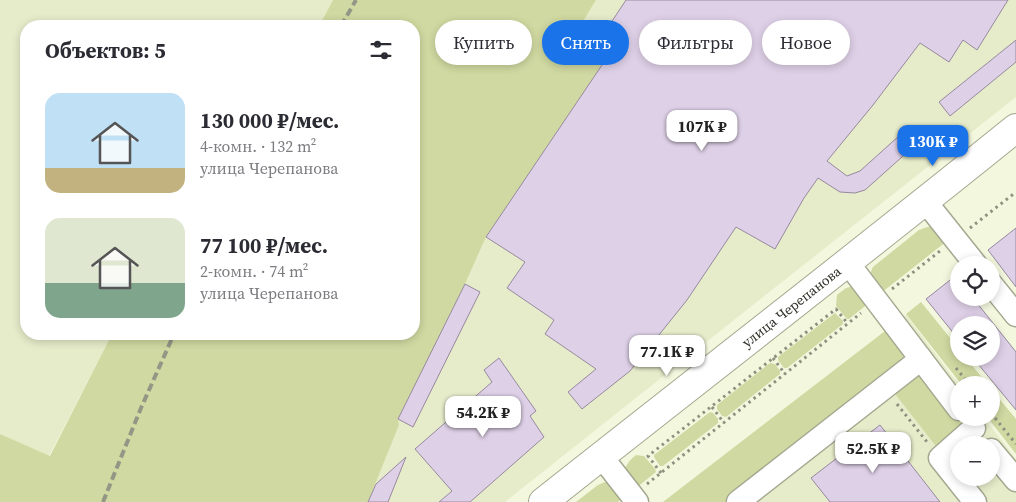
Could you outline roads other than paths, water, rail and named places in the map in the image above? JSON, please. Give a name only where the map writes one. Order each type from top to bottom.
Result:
[{"type":"main road","name":"улица Черепанова","points":[[543,502],[848,263],[1016,128]]},
{"type":"lane","points":[[926,201],[969,256]]},
{"type":"lane","points":[[848,263],[950,397]]},
{"type":"lane","points":[[1000,294],[1015,311]]},
{"type":"lane","points":[[738,502],[921,359]]},
{"type":"lane","points":[[975,430],[940,458],[975,502]]},
{"type":"lane","points":[[601,456],[634,499]]},
{"type":"lane","points":[[1000,461],[1016,480]]},
{"type":"railway","points":[[344,20],[356,0]]},
{"type":"railway","points":[[103,502],[141,408],[171,340]]}]
